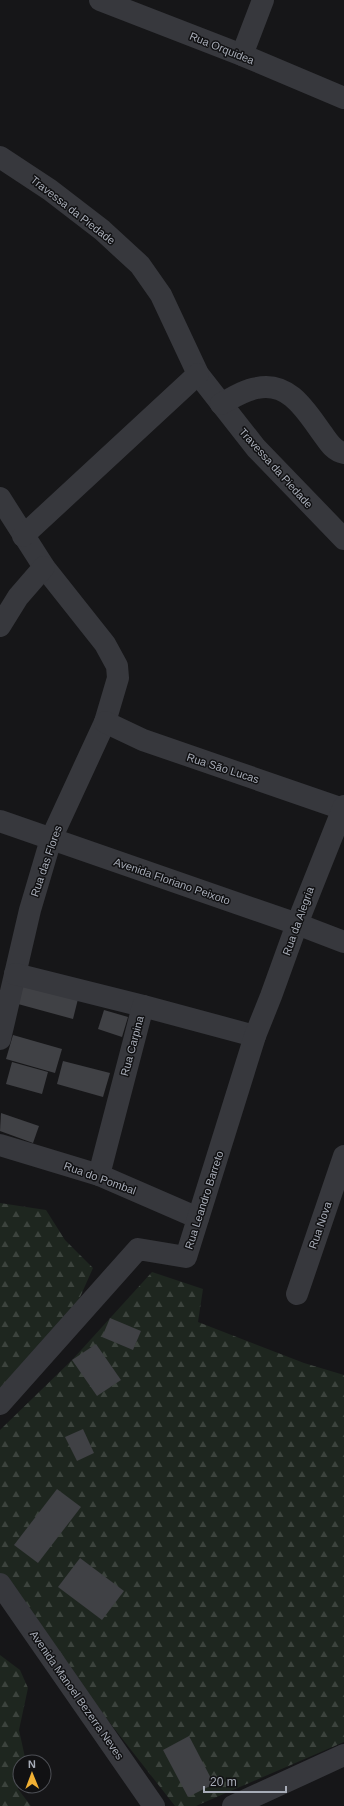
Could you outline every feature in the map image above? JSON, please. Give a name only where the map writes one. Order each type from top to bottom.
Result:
[{"type":"street","name":"Rua Orquidea","points":[[100,0],[242,55],[344,98]]},
{"type":"street","points":[[242,55],[263,0]]},
{"type":"street","name":"Travessa da Piedade","points":[[0,157],[62,198],[102,230],[140,265],[161,295],[198,374],[256,448],[344,539]]},
{"type":"street","points":[[23,536],[198,374]]},
{"type":"street","points":[[221,404],[246,391],[259,387],[284,390],[304,408],[335,450],[344,453]]},
{"type":"street","points":[[0,498],[44,567],[18,597],[0,626]]},
{"type":"street","name":"Rua das Flores","points":[[0,1040],[30,910],[51,840],[105,722],[118,678],[117,666],[105,644],[44,567]]},
{"type":"street","name":"Rua São Lucas","points":[[105,722],[143,740],[343,808]]},
{"type":"street","name":"Rua da Alegria","points":[[255,1036],[272,996],[296,924],[343,808]]},
{"type":"street","name":"Avenida Floriano Peixoto","points":[[0,821],[344,942]]},
{"type":"street","points":[[15,974],[143,1006]]},
{"type":"street","name":"Rua Carpina","points":[[99,1175],[143,1006],[255,1036]]},
{"type":"street","name":"Rua Leandro Barreto","points":[[0,1404],[138,1249],[186,1257],[255,1036]]},
{"type":"street","name":"Rua do Pombal","points":[[0,1145],[99,1175],[198,1218]]},
{"type":"street","name":"Rua Nova","points":[[297,1294],[344,1156]]},
{"type":"street","name":"Avenida Manoel Bezerra Neves","points":[[0,1584],[154,1806]]},
{"type":"street","points":[[233,1806],[344,1755]]},
{"type":"green space","points":[[0,1203],[46,1210],[65,1240],[93,1268],[57,1349],[0,1395]]},
{"type":"green space","points":[[152,1272],[203,1289],[198,1322],[304,1363],[344,1375],[344,1742],[196,1806],[175,1806],[0,1583],[0,1430],[72,1360]]},
{"type":"green space","points":[[0,1655],[20,1670],[28,1688],[19,1730],[24,1754],[12,1754],[12,1794],[22,1794],[31,1806],[0,1806]]},
{"type":"building","points":[[23,984],[78,999],[73,1019],[18,1004]]},
{"type":"building","points":[[104,1010],[128,1017],[122,1037],[98,1029]]},
{"type":"building","points":[[13,1035],[62,1049],[55,1073],[6,1059]]},
{"type":"building","points":[[63,1061],[110,1073],[103,1097],[57,1084]]},
{"type":"building","points":[[12,1062],[48,1072],[42,1094],[6,1084]]},
{"type":"building","points":[[1,1113],[39,1126],[33,1143],[0,1131]]},
{"type":"building","points":[[110,1318],[141,1331],[133,1350],[102,1337]]},
{"type":"building","points":[[96,1344],[121,1380],[97,1396],[72,1360]]},
{"type":"building","points":[[83,1429],[94,1453],[77,1461],[65,1437]]},
{"type":"building","points":[[57,1489],[81,1507],[38,1563],[14,1545]]},
{"type":"building","points":[[80,1558],[124,1591],[102,1620],[58,1587]]},
{"type":"building","points":[[189,1736],[214,1784],[188,1797],[163,1750]]}]
